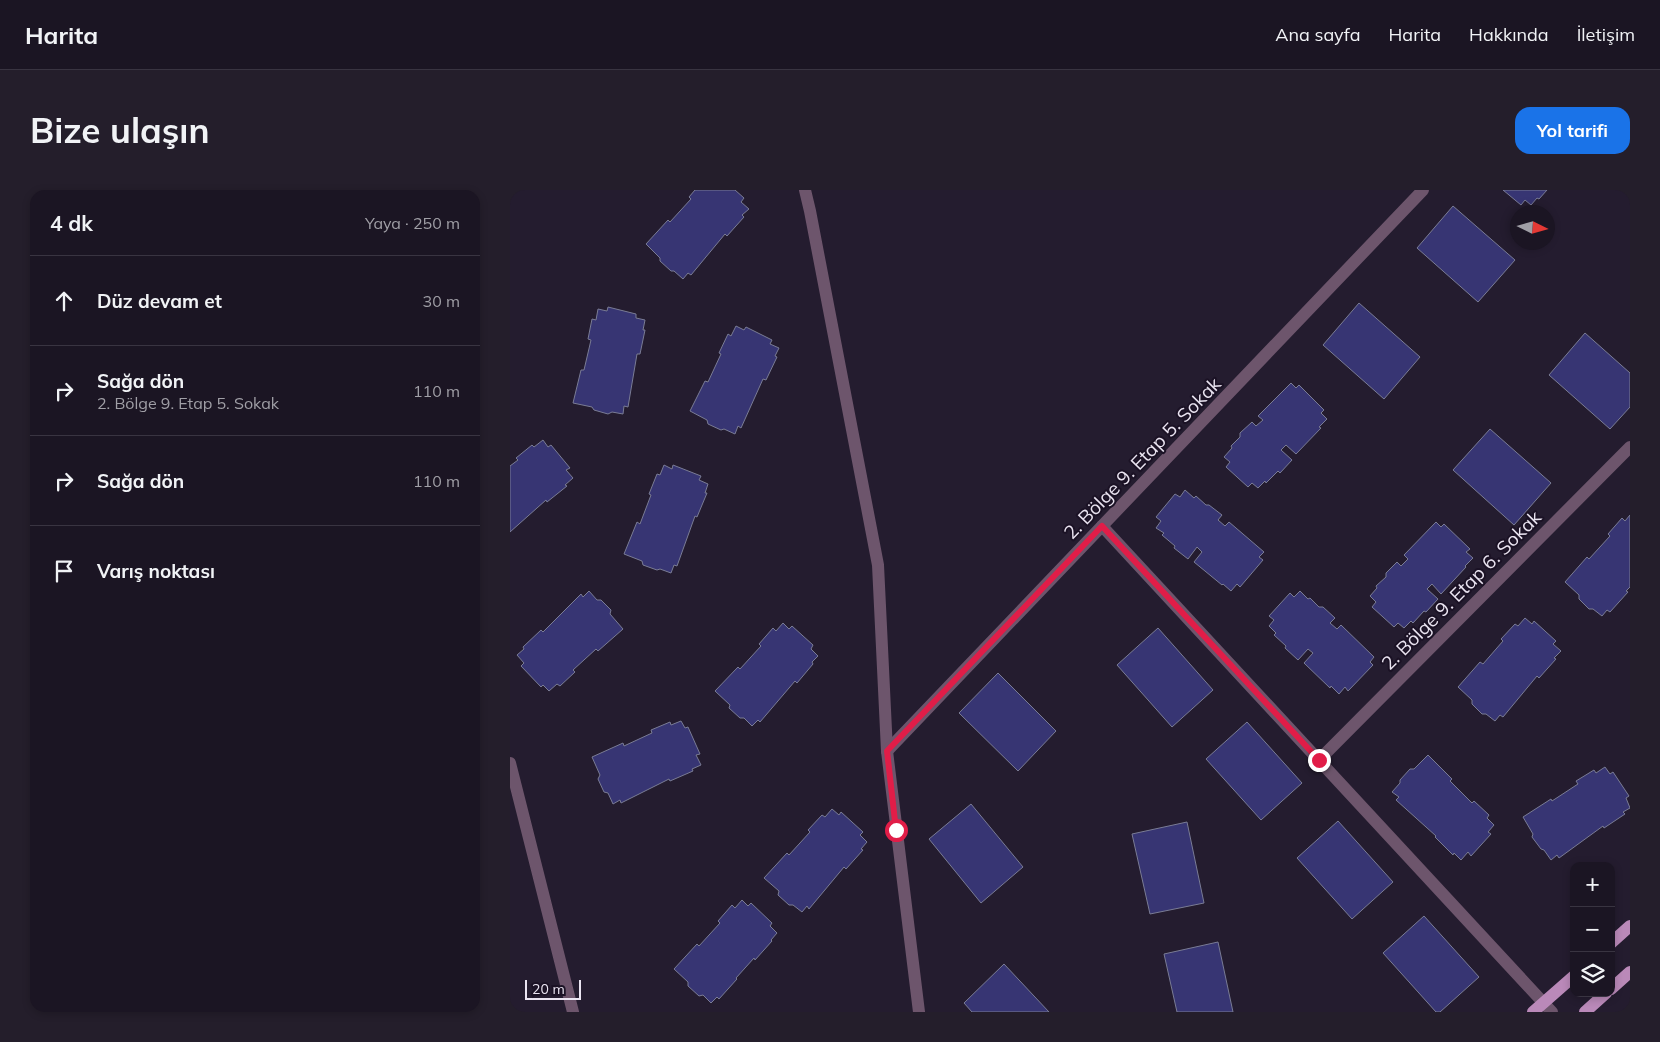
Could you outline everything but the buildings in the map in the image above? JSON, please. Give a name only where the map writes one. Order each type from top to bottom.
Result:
[{"type":"main road","points":[[1615,939],[1630,926]]},
{"type":"main road","points":[[1615,985],[1630,972]]},
{"type":"main road","points":[[1533,1012],[1548,1007],[1570,981]]},
{"type":"main road","points":[[1585,1012],[1602,997]]},
{"type":"street","points":[[805,190],[878,565],[887,751],[919,1012]]},
{"type":"street","name":"2. Bölge 9. Etap 5. Sokak","points":[[887,751],[1423,190]]},
{"type":"street","name":"2. Bölge 9. Etap 6. Sokak","points":[[1319,760],[1630,447]]},
{"type":"street","points":[[1102,526],[1548,1007]]},
{"type":"street","points":[[510,763],[573,1012]]},
{"type":"route","points":[[896,830],[887,751],[1102,526],[1319,760]]}]
